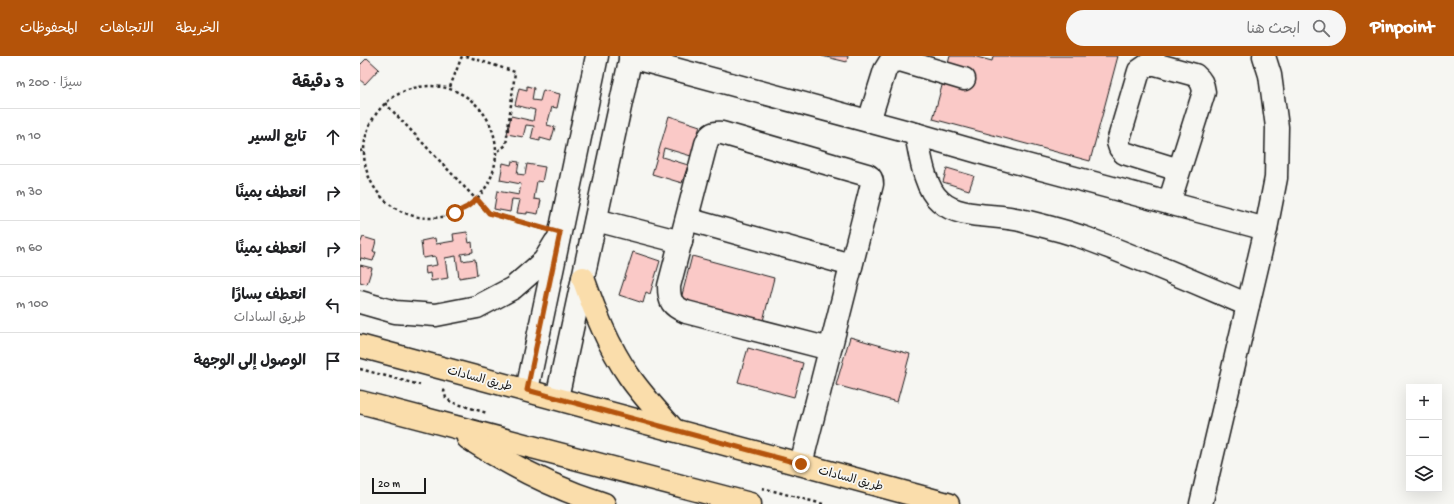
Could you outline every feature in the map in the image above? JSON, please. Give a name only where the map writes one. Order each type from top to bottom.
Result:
[{"type":"main road","points":[[583,278],[604,332],[628,375],[650,404],[674,430]]},
{"type":"main road","name":"طريق السادات","points":[[360,346],[948,504]]},
{"type":"main road","points":[[360,402],[750,504]]},
{"type":"main road","points":[[452,427],[483,448],[529,473],[604,504]]},
{"type":"street","points":[[582,56],[591,83]]},
{"type":"street","points":[[527,390],[597,56]]},
{"type":"street","points":[[1201,504],[1266,229],[1276,178],[1277,126],[1270,75],[1264,56]]},
{"type":"street","points":[[557,398],[630,57],[1266,229]]},
{"type":"street","points":[[869,121],[887,66],[895,60],[900,60],[964,79]]},
{"type":"street","points":[[1169,202],[1204,92],[1203,85],[1200,79],[1195,75],[1155,64],[1149,64],[1139,71],[1118,142],[1124,153],[1179,170]]},
{"type":"street","points":[[801,464],[872,184],[871,177],[722,133],[714,132],[708,136],[669,286],[669,298],[675,307],[686,312],[830,349]]},
{"type":"street","points":[[916,134],[930,189],[939,201],[954,210],[1016,218],[1084,238],[1142,260],[1248,305]]},
{"type":"street","points":[[686,219],[852,265]]},
{"type":"street","points":[[596,220],[680,242]]},
{"type":"street","points":[[360,302],[394,312],[436,315],[477,307],[513,288],[544,261],[560,233]]},
{"type":"path","points":[[450,87],[462,56]]},
{"type":"path","points":[[466,56],[515,72],[506,145],[497,153]]},
{"type":"path","points":[[432,85],[450,87],[478,106],[486,116],[496,140],[497,153],[495,166],[485,189],[477,199],[467,207],[442,217],[429,218],[416,216],[392,206],[374,187],[368,175],[365,163],[364,150],[366,136],[376,113],[395,95],[419,86],[432,85]]},
{"type":"path","points":[[385,103],[489,213],[560,233]]},
{"type":"path","points":[[360,151],[364,150]]},
{"type":"path","points":[[360,369],[421,385]]},
{"type":"path","points":[[437,389],[444,391]]},
{"type":"building","points":[[822,56],[848,56],[847,62]]},
{"type":"building","points":[[950,56],[973,56],[992,61],[993,56],[1118,56],[1090,161],[933,119]]},
{"type":"building","points":[[367,58],[379,69],[365,84],[360,80],[360,63],[361,64]]},
{"type":"building","points":[[527,86],[534,88],[532,100],[540,101],[543,90],[560,94],[557,108],[552,107],[547,125],[555,127],[551,141],[540,138],[540,141],[531,139],[534,126],[526,125],[523,137],[507,134],[511,116],[533,121],[535,110],[515,105],[519,88],[527,90]]},
{"type":"building","points":[[669,116],[700,126],[691,156],[664,148],[662,157],[688,165],[682,183],[652,174]]},
{"type":"building","points":[[512,161],[519,162],[517,174],[525,175],[527,164],[545,167],[542,182],[537,181],[534,199],[541,200],[538,214],[527,212],[527,214],[517,213],[520,200],[512,199],[510,212],[494,209],[497,191],[519,195],[521,184],[500,180],[503,163],[511,165]]},
{"type":"building","points":[[947,168],[974,176],[969,190],[943,182]]},
{"type":"building","points":[[467,232],[469,243],[472,242],[473,252],[461,254],[462,261],[475,259],[477,275],[459,278],[456,256],[445,258],[448,278],[431,281],[430,273],[426,274],[425,267],[437,265],[435,256],[423,258],[421,241],[435,238],[436,244],[454,241],[453,234]]},
{"type":"building","points":[[363,237],[376,241],[373,252],[376,252],[373,261],[361,258],[360,261],[360,244]]},
{"type":"building","points":[[633,252],[660,261],[650,294],[646,292],[643,303],[619,295]]},
{"type":"building","points":[[692,256],[774,278],[763,321],[681,299]]},
{"type":"building","points":[[360,265],[372,268],[367,284],[360,282]]},
{"type":"building","points":[[850,337],[910,354],[897,402],[836,385]]},
{"type":"building","points":[[748,348],[803,363],[794,397],[738,382]]},
{"type":"route","points":[[455,213],[467,207],[477,199],[489,213],[560,233],[527,390],[801,464]]}]
